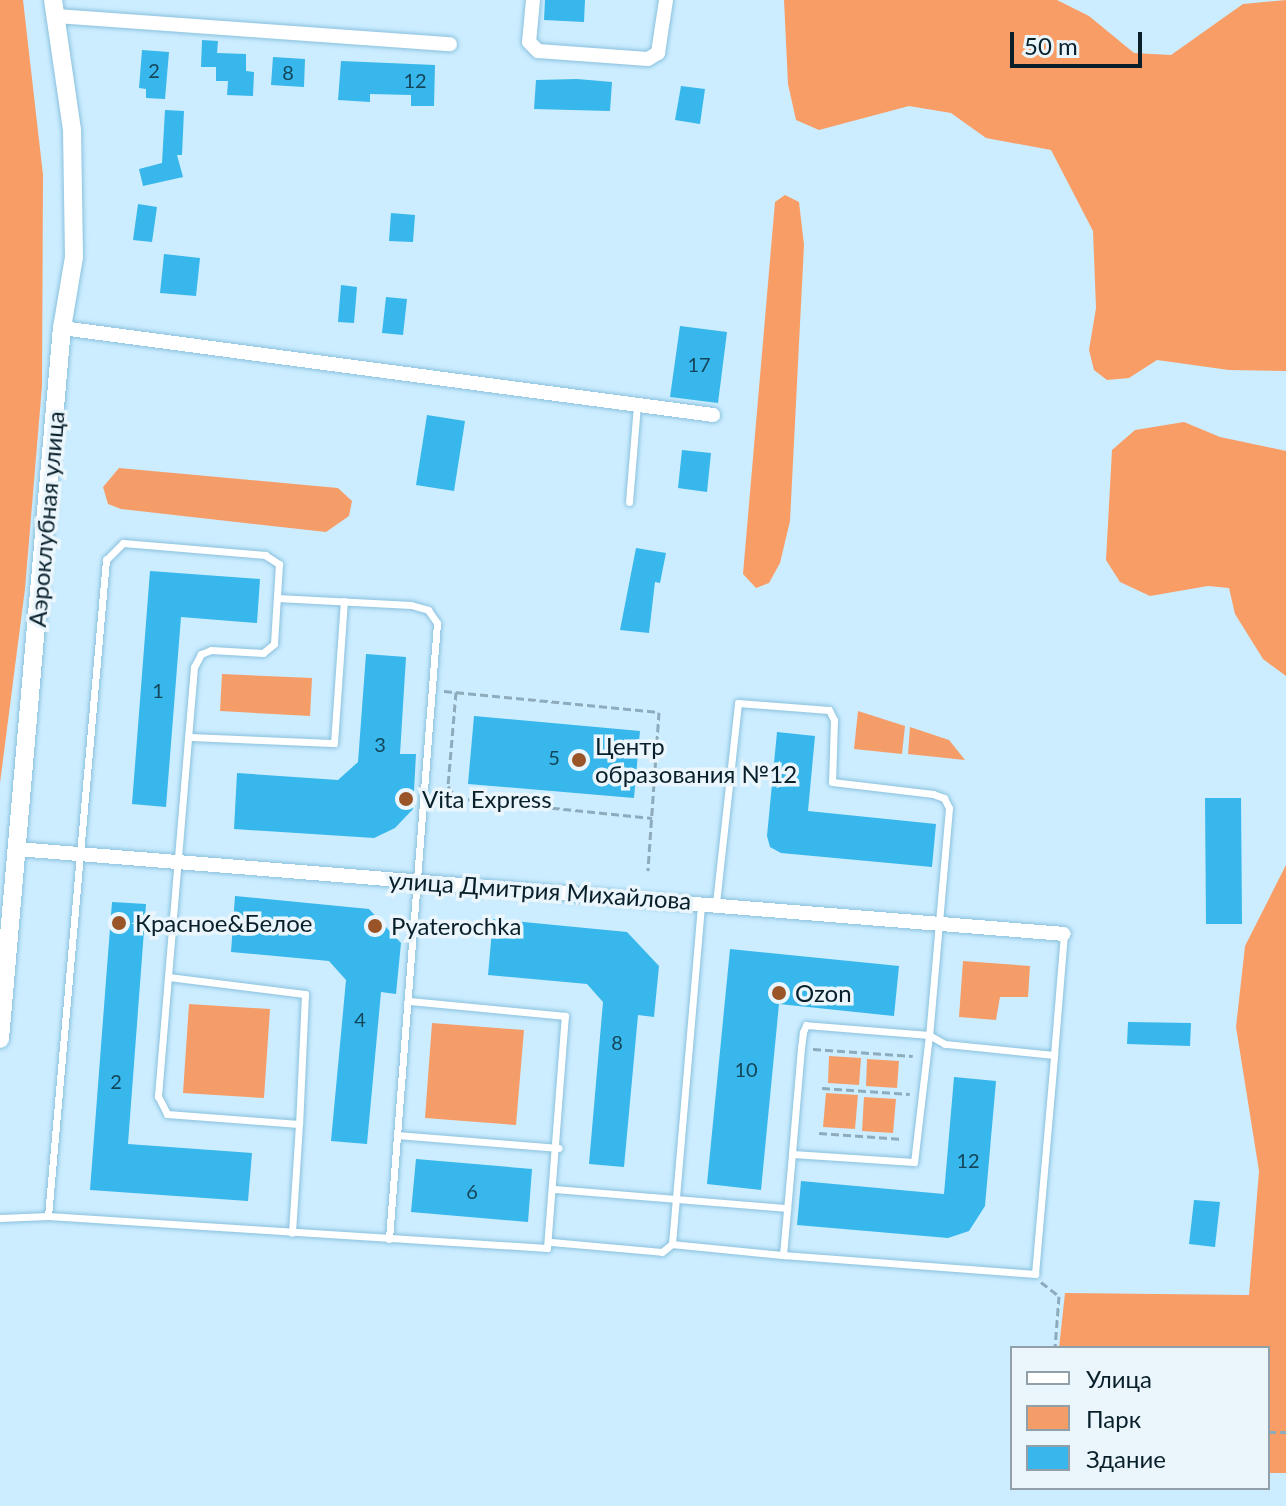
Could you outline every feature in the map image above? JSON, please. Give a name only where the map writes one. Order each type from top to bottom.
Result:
[{"type":"street","points":[[533,0],[529,42],[538,51],[648,59],[658,53],[666,0]]},
{"type":"street","points":[[54,8],[450,44]]},
{"type":"street","name":"Аэроклубная улица","points":[[0,1039],[62,328],[74,257],[75,173],[54,8]]},
{"type":"street","points":[[62,328],[713,415]]},
{"type":"street","name":"улица Дмитрия Михайлова","points":[[17,849],[939,921],[1064,934]]},
{"type":"lane","points":[[629,502],[637,405]]},
{"type":"lane","points":[[48,1216],[106,560],[112,549],[123,543],[265,555],[279,564],[274,644],[269,649],[201,654],[194,667],[160,1108],[167,1114],[299,1124]]},
{"type":"lane","points":[[277,598],[428,610],[438,630],[389,1239]]},
{"type":"lane","points":[[188,737],[334,743],[344,601]]},
{"type":"lane","points":[[672,1244],[709,903],[734,710],[746,700],[829,710],[834,720],[829,775],[839,785],[944,798],[949,808],[918,1154],[907,1164],[792,1154]]},
{"type":"lane","points":[[0,1218],[48,1216],[541,1250],[551,1242],[662,1252],[672,1244],[1032,1275],[1038,1265],[1064,934]]},
{"type":"lane","points":[[168,977],[305,994],[292,1233]]},
{"type":"lane","points":[[408,1001],[565,1016],[551,1242]]},
{"type":"lane","points":[[783,1255],[803,1032],[813,1023],[929,1035],[945,1044],[1054,1055]]},
{"type":"lane","points":[[397,1135],[558,1148]]},
{"type":"lane","points":[[555,1189],[787,1208]]},
{"type":"path","points":[[433,690],[659,712],[648,871]]},
{"type":"path","points":[[456,692],[448,786],[456,798],[652,818]]},
{"type":"path","points":[[801,1048],[927,1057]]},
{"type":"path","points":[[822,1088],[924,1095]]},
{"type":"path","points":[[819,1133],[919,1141]]},
{"type":"path","points":[[1032,1275],[1059,1296],[1055,1346]]},
{"type":"green space","points":[[119,468],[338,488],[352,501],[349,516],[326,532],[121,509],[108,504],[103,487]]},
{"type":"green space","points":[[222,674],[312,678],[310,716],[220,711]]},
{"type":"green space","points":[[858,711],[905,726],[902,754],[854,749]]},
{"type":"green space","points":[[910,727],[949,740],[965,760],[908,754]]},
{"type":"green space","points":[[963,961],[1030,966],[1028,997],[1000,997],[996,1020],[959,1017]]},
{"type":"green space","points":[[189,1004],[270,1009],[264,1098],[183,1093]]},
{"type":"green space","points":[[432,1023],[524,1030],[516,1125],[425,1118]]},
{"type":"green space","points":[[829,1056],[861,1058],[859,1085],[828,1083]]},
{"type":"green space","points":[[867,1059],[899,1061],[897,1088],[866,1086]]},
{"type":"green space","points":[[826,1093],[858,1095],[855,1129],[823,1127]]},
{"type":"green space","points":[[864,1097],[896,1099],[893,1133],[862,1131]]},
{"type":"shaded area","points":[[0,0],[23,0],[43,175],[42,386],[25,589],[0,783]]},
{"type":"shaded area","points":[[784,0],[1057,0],[1089,16],[1134,53],[1171,55],[1243,4],[1286,0],[1286,371],[1229,370],[1157,360],[1129,378],[1107,380],[1094,370],[1089,350],[1096,308],[1093,231],[1051,150],[986,138],[951,113],[909,106],[819,130],[796,120],[788,84]]},
{"type":"shaded area","points":[[785,195],[799,202],[804,245],[790,521],[780,563],[769,583],[756,588],[743,574],[775,202]]},
{"type":"shaded area","points":[[1184,422],[1220,437],[1286,451],[1286,676],[1263,659],[1235,614],[1229,588],[1208,586],[1150,596],[1120,582],[1106,560],[1112,450],[1135,430]]},
{"type":"shaded area","points":[[1286,865],[1286,1473],[1270,1473],[1270,1346],[1059,1346],[1065,1293],[1249,1295],[1259,1171],[1236,1027],[1245,946]]},
{"type":"building","points":[[545,0],[585,0],[584,22],[544,20]]},
{"type":"building","points":[[202,40],[218,41],[217,53],[246,54],[246,71],[254,72],[253,96],[227,95],[228,81],[216,81],[216,67],[201,67]]},
{"type":"building","points":[[142,50],[169,52],[165,99],[146,98],[146,89],[139,88]]},
{"type":"building","points":[[273,57],[305,59],[304,87],[271,85]]},
{"type":"building","points":[[341,61],[435,65],[434,106],[411,106],[411,95],[370,94],[370,102],[338,100]]},
{"type":"building","points":[[536,80],[612,82],[610,111],[534,109]]},
{"type":"building","points":[[681,86],[705,89],[700,124],[675,120]]},
{"type":"building","points":[[165,110],[184,111],[182,155],[177,155],[183,177],[143,186],[139,169],[162,163]]},
{"type":"building","points":[[138,204],[157,207],[152,242],[133,240]]},
{"type":"building","points":[[391,213],[415,215],[413,242],[389,241]]},
{"type":"building","points":[[164,254],[200,258],[196,296],[160,293]]},
{"type":"building","points":[[341,285],[357,287],[354,323],[338,322]]},
{"type":"building","points":[[386,297],[407,299],[403,335],[382,333]]},
{"type":"building","points":[[680,326],[727,332],[718,403],[670,397]]},
{"type":"building","points":[[427,415],[465,421],[454,491],[416,485]]},
{"type":"building","points":[[682,450],[711,453],[707,492],[678,488]]},
{"type":"building","points":[[636,548],[666,553],[660,583],[655,582],[649,633],[620,630]]},
{"type":"building","points":[[150,571],[260,579],[257,623],[181,617],[166,807],[132,804]]},
{"type":"building","points":[[366,654],[406,657],[400,754],[416,754],[413,809],[395,828],[374,838],[234,829],[237,773],[338,780],[358,762]]},
{"type":"building","points":[[474,716],[640,731],[634,798],[468,784]]},
{"type":"building","points":[[777,732],[815,736],[808,811],[936,824],[932,867],[781,853],[770,847],[767,836]]},
{"type":"building","points":[[1205,798],[1241,798],[1242,924],[1206,924]]},
{"type":"building","points":[[235,896],[369,909],[401,943],[396,994],[381,992],[367,1144],[331,1141],[346,980],[329,961],[231,952]]},
{"type":"building","points":[[112,902],[146,904],[128,1144],[252,1153],[248,1201],[90,1190]]},
{"type":"building","points":[[493,919],[627,932],[659,966],[654,1017],[638,1015],[624,1167],[589,1164],[603,1002],[587,984],[488,975]]},
{"type":"building","points":[[730,949],[899,966],[894,1016],[779,1004],[761,1190],[707,1184]]},
{"type":"building","points":[[1128,1022],[1191,1023],[1190,1046],[1127,1044]]},
{"type":"building","points":[[954,1077],[996,1081],[985,1206],[969,1231],[948,1238],[797,1225],[801,1181],[944,1194]]},
{"type":"building","points":[[416,1159],[532,1169],[528,1222],[411,1212]]},
{"type":"building","points":[[1194,1200],[1220,1202],[1215,1247],[1189,1244]]},
{"type":"place","name":"Центр образования №12","points":[[579,760]]},
{"type":"place","name":"Vita Express","points":[[406,799]]},
{"type":"place","name":"Красное&Белое","points":[[119,923]]},
{"type":"place","name":"Pyaterochka","points":[[375,926]]},
{"type":"place","name":"Ozon","points":[[779,993]]}]
